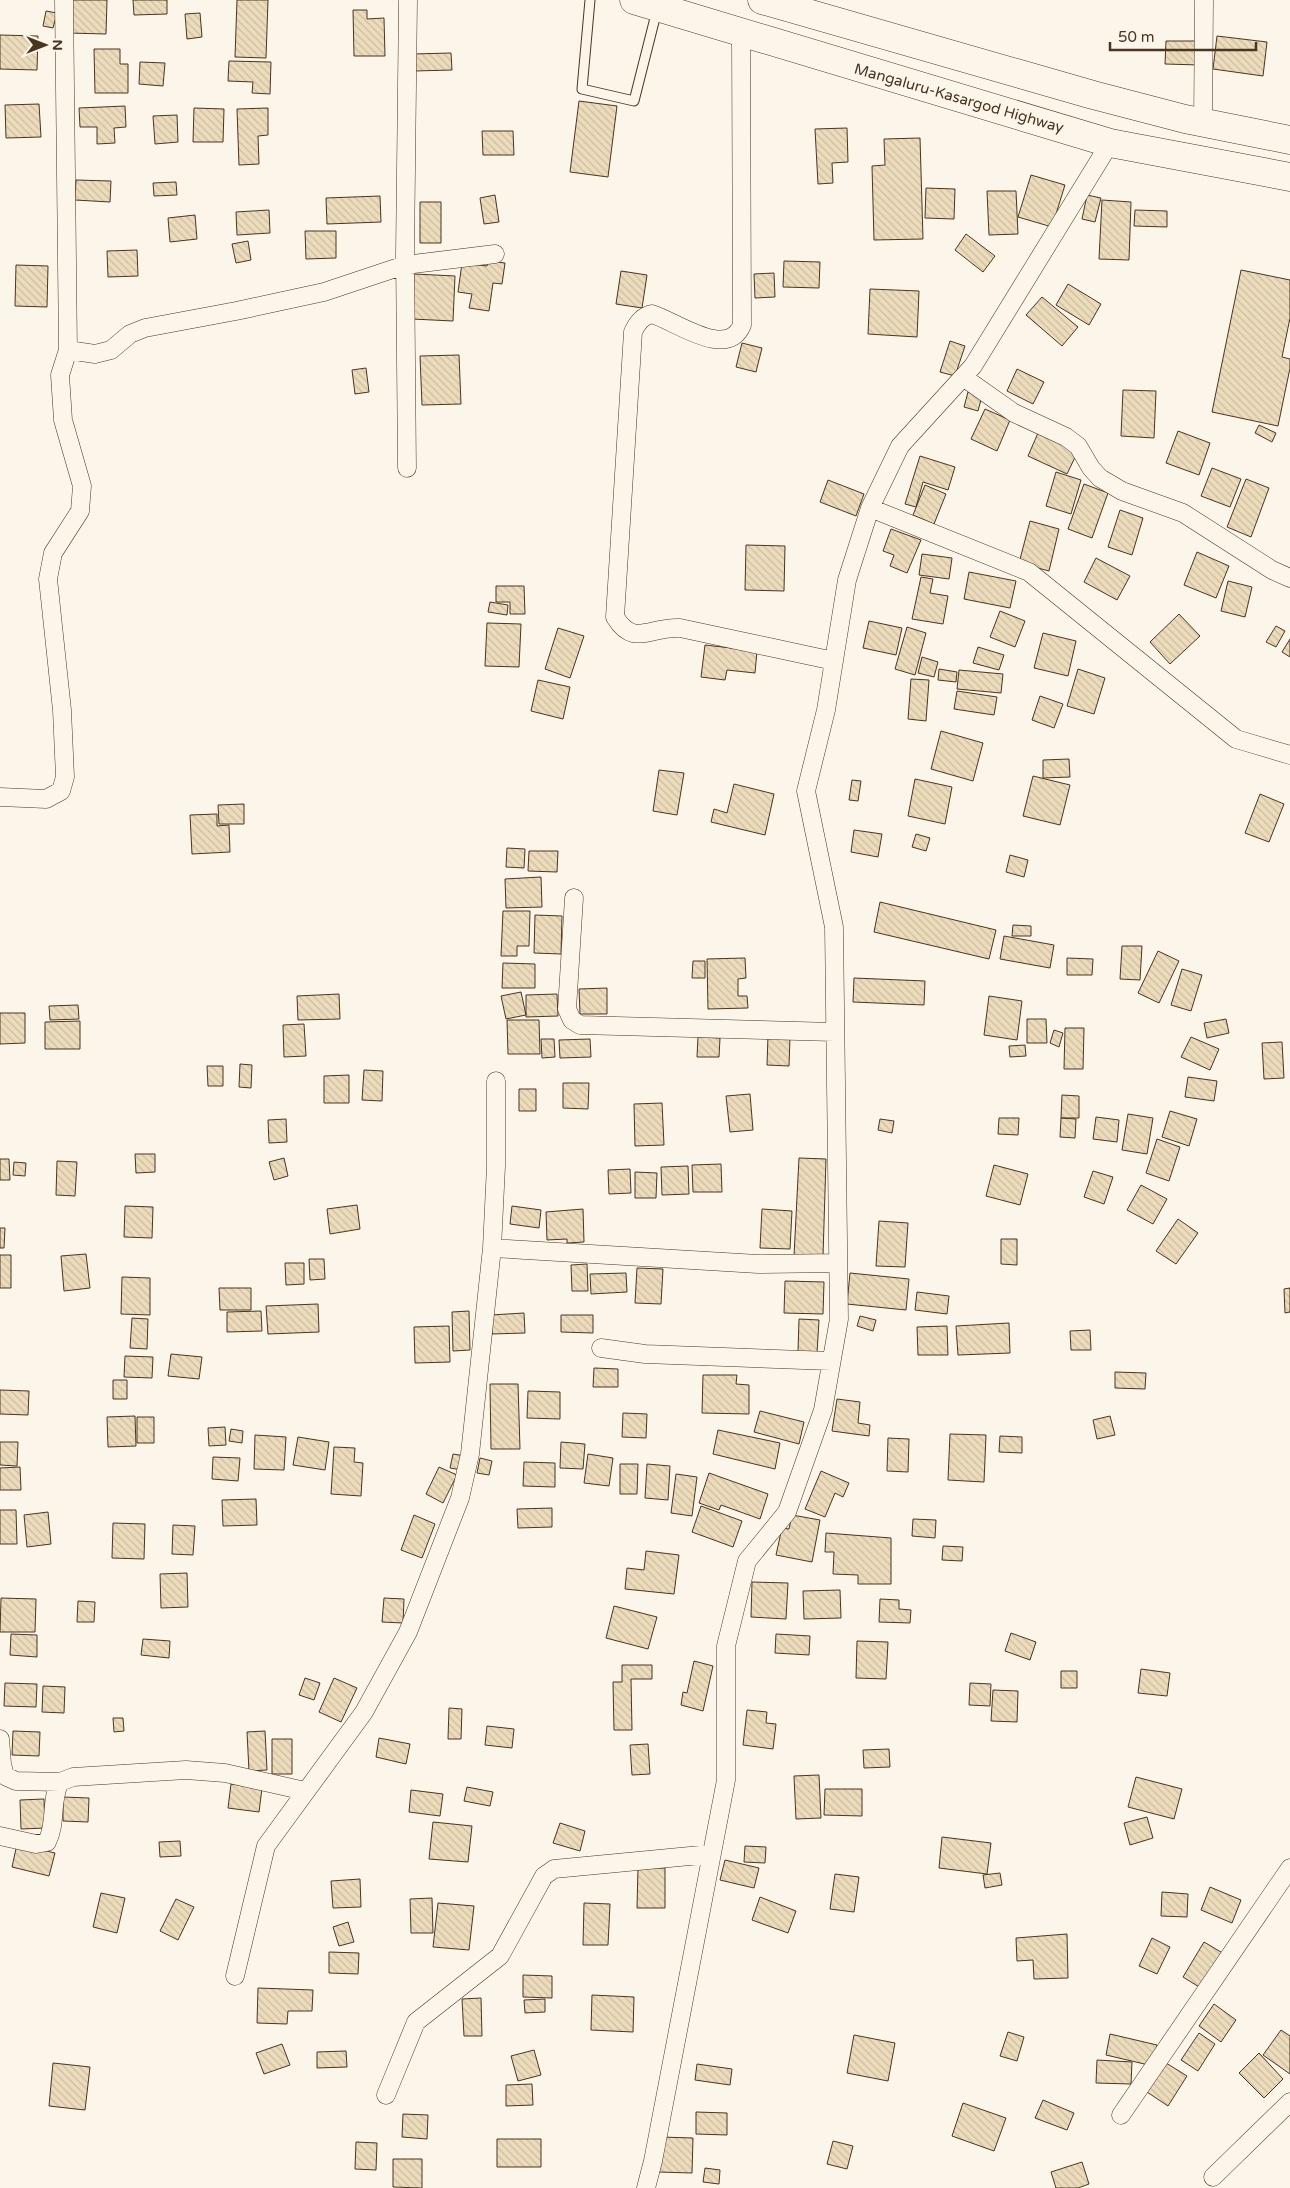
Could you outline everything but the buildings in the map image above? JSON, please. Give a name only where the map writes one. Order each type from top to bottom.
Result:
[{"type":"highway","points":[[762,0],[1093,95],[1203,122],[1290,140]]},
{"type":"highway","name":"Mangaluru-Kasargod Highway","points":[[646,4],[1110,143],[1290,177]]},
{"type":"street","points":[[0,797],[46,799],[61,791],[65,777],[62,710],[48,579],[53,554],[80,511],[82,486],[63,411],[60,374],[68,350],[64,0]]},
{"type":"street","points":[[407,468],[405,265],[408,0]]},
{"type":"street","points":[[1203,122],[1204,0]]},
{"type":"street","points":[[741,34],[742,324],[739,333],[733,338],[720,341],[652,314],[646,315],[635,326],[632,342],[615,617],[623,629],[629,633],[639,635],[655,630],[680,628],[834,661]]},
{"type":"street","points":[[646,2188],[653,2161],[726,1780],[726,1646],[747,1561],[787,1512],[823,1410],[838,1319],[834,927],[806,791],[826,710],[847,580],[870,508],[900,446],[972,366],[1110,143]]},
{"type":"street","points":[[68,350],[95,354],[111,350],[130,334],[145,328],[324,292],[405,265],[495,254]]},
{"type":"street","points":[[963,377],[1014,413],[1078,446],[1091,468],[1100,478],[1122,491],[1183,513],[1272,570],[1290,578]]},
{"type":"street","points":[[870,508],[1029,572],[1236,739],[1290,755]]},
{"type":"street","points":[[574,898],[567,1009],[572,1020],[580,1025],[834,1032]]},
{"type":"street","points":[[235,1976],[266,1846],[364,1712],[408,1632],[460,1498],[470,1454],[492,1248],[496,1166],[496,1081]]},
{"type":"street","points":[[492,1248],[758,1264],[838,1264]]},
{"type":"street","points":[[601,1348],[646,1354],[831,1361]]},
{"type":"street","points":[[0,1739],[5,1776],[16,1781],[60,1782],[74,1777],[186,1770],[225,1773],[306,1791]]},
{"type":"street","points":[[0,1836],[36,1844],[47,1842],[52,1832],[56,1789],[60,1782]]},
{"type":"street","points":[[386,2095],[416,2022],[500,1956],[544,1876],[554,1869],[711,1854]]},
{"type":"street","points":[[1121,2115],[1290,1868]]},
{"type":"street","points":[[1213,2177],[1290,2102]]},
{"type":"lane","points":[[590,0],[582,89],[634,101],[646,4]]}]
